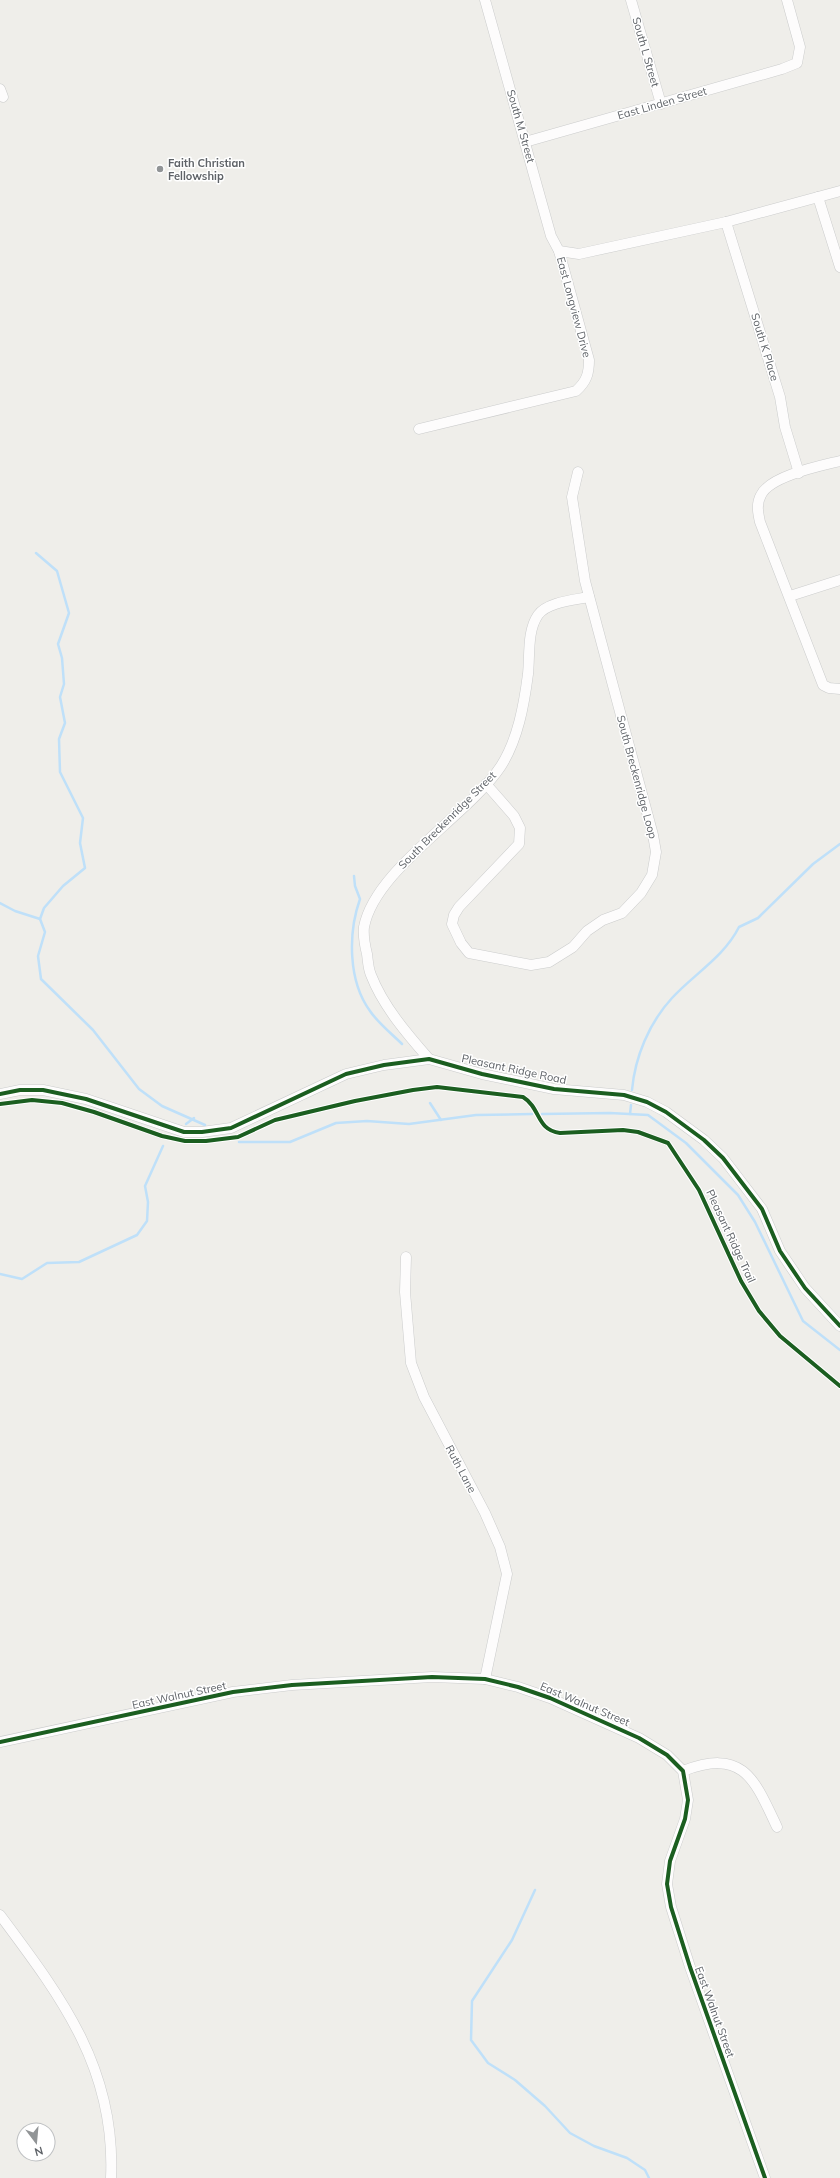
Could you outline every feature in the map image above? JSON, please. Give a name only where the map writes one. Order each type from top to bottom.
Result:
[{"type":"street","name":"South M Street","points":[[485,0],[551,236],[559,251]]},
{"type":"street","name":"South L Street","points":[[631,0],[661,104]]},
{"type":"street","name":"East Linden Street","points":[[525,142],[782,69],[797,62],[800,47],[787,0]]},
{"type":"street","name":"East Longview Drive","points":[[420,428],[565,394],[576,391],[584,384],[589,374],[590,360],[559,251],[579,254],[726,222],[840,191]]},
{"type":"street","points":[[818,197],[840,267]]},
{"type":"street","name":"South K Place","points":[[726,222],[780,397],[785,427],[799,473]]},
{"type":"street","points":[[840,461],[799,473],[772,483],[761,494],[758,504],[760,522],[824,684],[829,688],[840,689]]},
{"type":"street","name":"South Breckenridge Loop","points":[[486,784],[514,816],[520,828],[519,844],[459,907],[454,915],[452,924],[461,943],[469,953],[531,965],[549,962],[574,947],[587,930],[603,920],[622,913],[641,893],[652,874],[656,852],[653,835],[589,597],[572,497],[578,472]]},
{"type":"street","points":[[790,596],[840,580]]},
{"type":"street","name":"South Breckenridge Street","points":[[429,1059],[394,1015],[377,988],[370,973],[364,942],[364,928],[373,902],[393,875],[486,784],[501,765],[512,745],[520,719],[528,672],[529,643],[538,615],[547,608],[589,597]]},
{"type":"street","name":"Pleasant Ridge Road","points":[[0,1094],[20,1090],[43,1090],[65,1094],[184,1132],[202,1132],[231,1128],[346,1074],[384,1065],[429,1059],[482,1074],[554,1089],[624,1095],[646,1102],[666,1112],[704,1140],[723,1158],[743,1182],[762,1209],[780,1251],[805,1288],[840,1326]]},
{"type":"street","name":"Ruth Lane","points":[[406,1257],[405,1292],[411,1363],[424,1398],[500,1547],[507,1574],[485,1679]]},
{"type":"street","name":"East Walnut Street","points":[[0,1742],[233,1692],[292,1685],[398,1679],[485,1679],[518,1687],[550,1698],[607,1723],[667,1755],[683,1771],[688,1800],[685,1819],[670,1861],[667,1884],[671,1907],[690,1967],[765,2178]]},
{"type":"street","points":[[683,1771],[705,1763],[737,1766],[755,1781],[777,1827]]},
{"type":"street","points":[[0,1915],[66,2008],[87,2048],[105,2106],[111,2147],[111,2178]]},
{"type":"waterway","points":[[36,553],[57,571],[69,613],[58,644],[62,658],[64,684],[60,697],[65,723],[59,739],[60,772],[83,818],[80,843],[85,868],[63,886],[44,908],[40,919],[45,932],[38,956],[41,979],[93,1030],[139,1089],[162,1106],[205,1125]]},
{"type":"waterway","points":[[632,1090],[636,1065],[644,1041],[656,1018],[672,998],[717,956],[733,938],[739,927],[758,918],[813,864],[840,844]]},
{"type":"waterway","points":[[354,876],[355,886],[360,899],[353,927],[352,941],[352,956],[357,986],[373,1015],[402,1044]]},
{"type":"waterway","points":[[0,903],[15,911],[40,919]]},
{"type":"waterway","points":[[430,1103],[441,1120]]},
{"type":"waterway","points":[[630,1114],[631,1105]]},
{"type":"waterway","points":[[542,1114],[610,1113],[648,1115],[686,1143],[738,1195],[755,1222],[803,1321],[840,1350]]},
{"type":"waterway","points":[[239,1142],[290,1142],[336,1123],[367,1121],[409,1124],[476,1115],[532,1114]]},
{"type":"waterway","points":[[186,1124],[194,1118]]},
{"type":"waterway","points":[[0,1274],[22,1279],[47,1263],[79,1262],[137,1235],[147,1221],[148,1202],[145,1186],[163,1146]]},
{"type":"waterway","points":[[535,1890],[512,1940],[472,2001],[471,2040],[488,2063],[515,2080],[545,2106],[570,2133],[594,2146],[627,2158],[645,2170],[649,2178]]},
{"type":"cycle path","points":[[0,1094],[20,1090],[43,1090],[86,1099],[184,1132],[202,1132],[231,1128],[346,1074],[384,1065],[429,1059],[482,1074],[554,1089],[624,1095],[647,1102],[666,1112],[704,1140],[723,1158],[762,1209],[780,1251],[805,1288],[840,1326]]},
{"type":"cycle path","name":"Pleasant Ridge Trail","points":[[0,1104],[32,1100],[62,1103],[94,1112],[162,1136],[185,1141],[206,1141],[238,1137],[275,1120],[355,1101],[437,1087],[523,1097],[533,1107],[542,1123],[547,1128],[560,1133],[623,1130],[638,1132],[668,1143],[699,1190],[741,1281],[759,1311],[780,1336],[840,1386]]},
{"type":"cycle path","points":[[0,1742],[233,1692],[292,1685],[432,1677],[485,1679],[518,1687],[550,1698],[639,1738],[667,1755],[683,1771],[688,1800],[685,1819],[670,1861],[667,1884],[671,1907],[690,1967],[765,2178]]},
{"type":"place","name":"Faith Christian Fellowship","points":[[160,169]]}]
